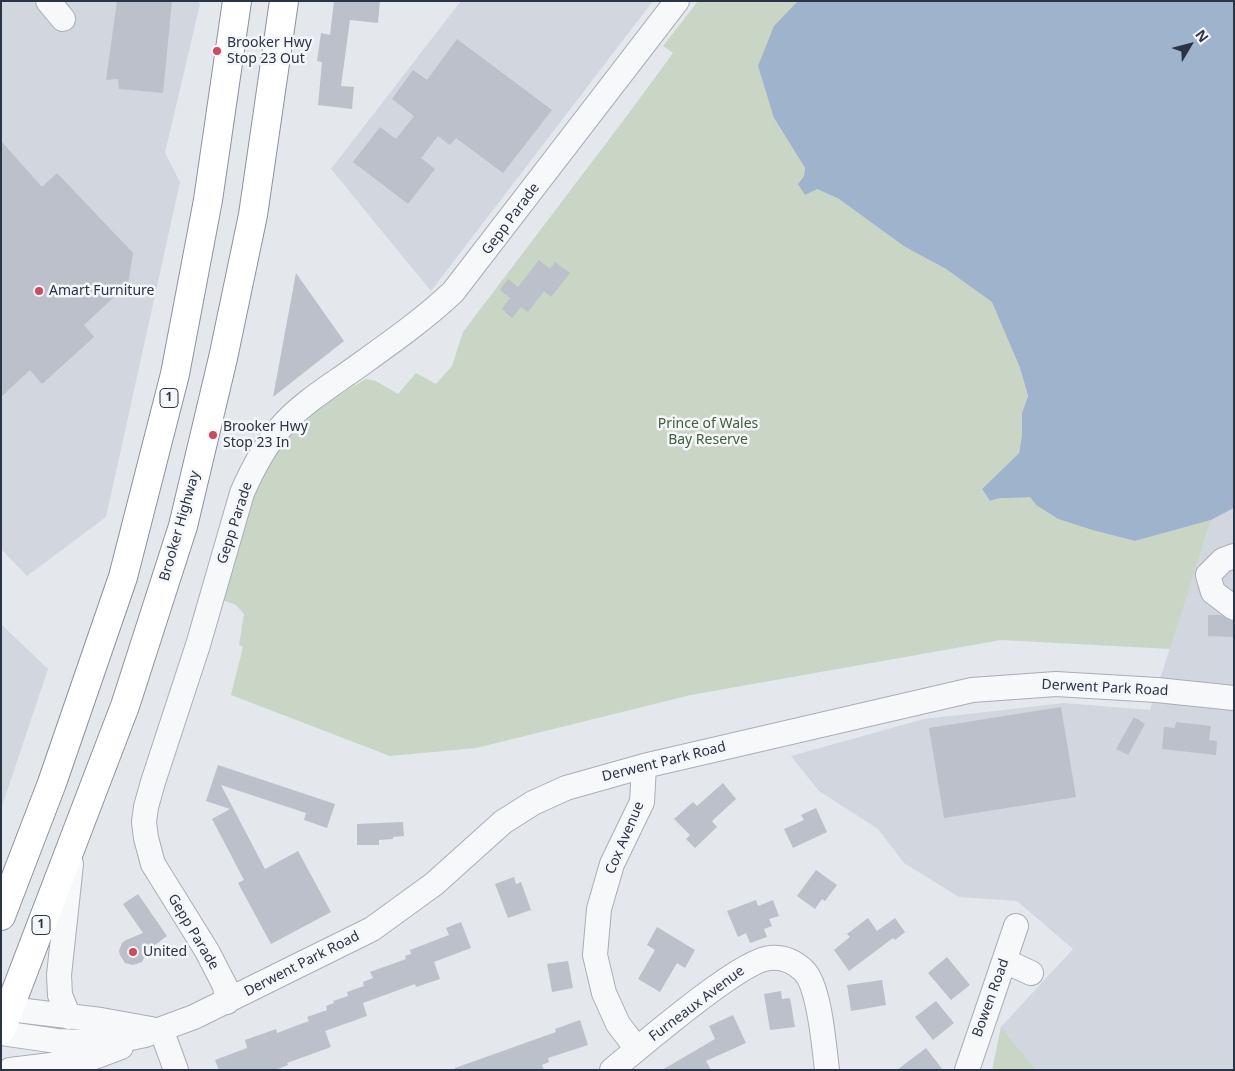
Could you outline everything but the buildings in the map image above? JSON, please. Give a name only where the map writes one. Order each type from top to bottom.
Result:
[{"type":"highway","name":"1","points":[[1,916],[110,619],[131,548],[175,374],[208,200],[237,1]]},
{"type":"highway","name":"Brooker Highway","points":[[3,1020],[125,706],[183,526],[223,358],[253,215],[284,1]]},
{"type":"street","name":"Gepp Parade","points":[[227,1002],[225,986],[207,951],[153,864],[144,822],[152,782],[198,645],[242,494],[252,471],[265,448],[281,427],[300,409],[412,328],[453,292],[676,1]]},
{"type":"street","points":[[1234,556],[1223,560],[1208,575],[1213,592],[1234,608]]},
{"type":"street","name":"Derwent Park Road","points":[[3,1020],[57,1041],[84,1042],[116,1041],[181,1022],[227,1002],[372,929],[434,884],[503,822],[533,803],[566,788],[644,766],[972,690],[1056,684],[1157,690],[1234,698]]},
{"type":"street","name":"Cox Avenue","points":[[637,1049],[618,1024],[604,993],[595,955],[599,909],[612,864],[642,802],[644,766]]},
{"type":"street","points":[[68,1017],[60,995],[59,975],[74,840]]},
{"type":"street","name":"Bowen Road","points":[[967,1070],[1016,926]]},
{"type":"street","name":"Furneaux Avenue","points":[[612,1070],[716,987],[746,967],[769,958],[789,960],[805,972],[815,992],[827,1070]]},
{"type":"street","points":[[1005,962],[1031,973]]},
{"type":"street","points":[[3,1020],[68,1017],[102,1020],[154,1031],[176,1070]]},
{"type":"street","points":[[10,1070],[84,1060],[112,1052],[154,1031]]},
{"type":"shaded area","points":[[1,1],[198,1],[200,4],[165,153],[180,182],[106,517],[27,576],[1,549]]},
{"type":"shaded area","points":[[461,1],[653,1],[431,291],[331,169]]},
{"type":"shaded area","points":[[1234,508],[1234,1070],[1036,1070],[1001,1027],[1073,949],[1017,901],[959,897],[904,863],[878,829],[819,791],[791,756],[924,719],[1064,703],[1150,710],[1211,520]]},
{"type":"shaded area","points":[[1,624],[48,669],[1,809]]},
{"type":"green space","name":"Prince of Wales Bay Reserve","points":[[698,1],[798,1],[794,6],[774,118],[805,168],[804,176],[798,184],[817,189],[839,199],[905,247],[946,269],[992,301],[1020,368],[1028,396],[1022,413],[1022,434],[1019,453],[982,489],[990,501],[1030,497],[1036,505],[1058,519],[1135,541],[1211,520],[1170,649],[1001,640],[691,695],[476,748],[390,756],[231,695],[243,647],[239,645],[244,614],[236,605],[223,600],[252,497],[261,477],[279,449],[307,418],[366,379],[376,381],[398,394],[416,373],[436,384],[452,366],[463,332],[673,53],[663,46]]},
{"type":"green space","points":[[1001,1027],[1036,1070],[992,1070]]},
{"type":"water","points":[[798,1],[1234,1],[1234,508],[1211,520],[1135,541],[1058,519],[1036,505],[1030,497],[990,501],[982,489],[1019,453],[1022,434],[1022,413],[1028,396],[1020,368],[992,302],[946,269],[905,247],[839,199],[817,189],[805,195],[798,184],[804,176],[805,168],[774,118],[758,66],[774,26]]},
{"type":"place","name":"Brooker Hwy Stop 23 Out","points":[[217,51]]},
{"type":"place","name":"Amart Furniture","points":[[39,291]]},
{"type":"place","name":"Brooker Hwy Stop 23 In","points":[[213,435]]},
{"type":"place","name":"United","points":[[133,952]]}]
